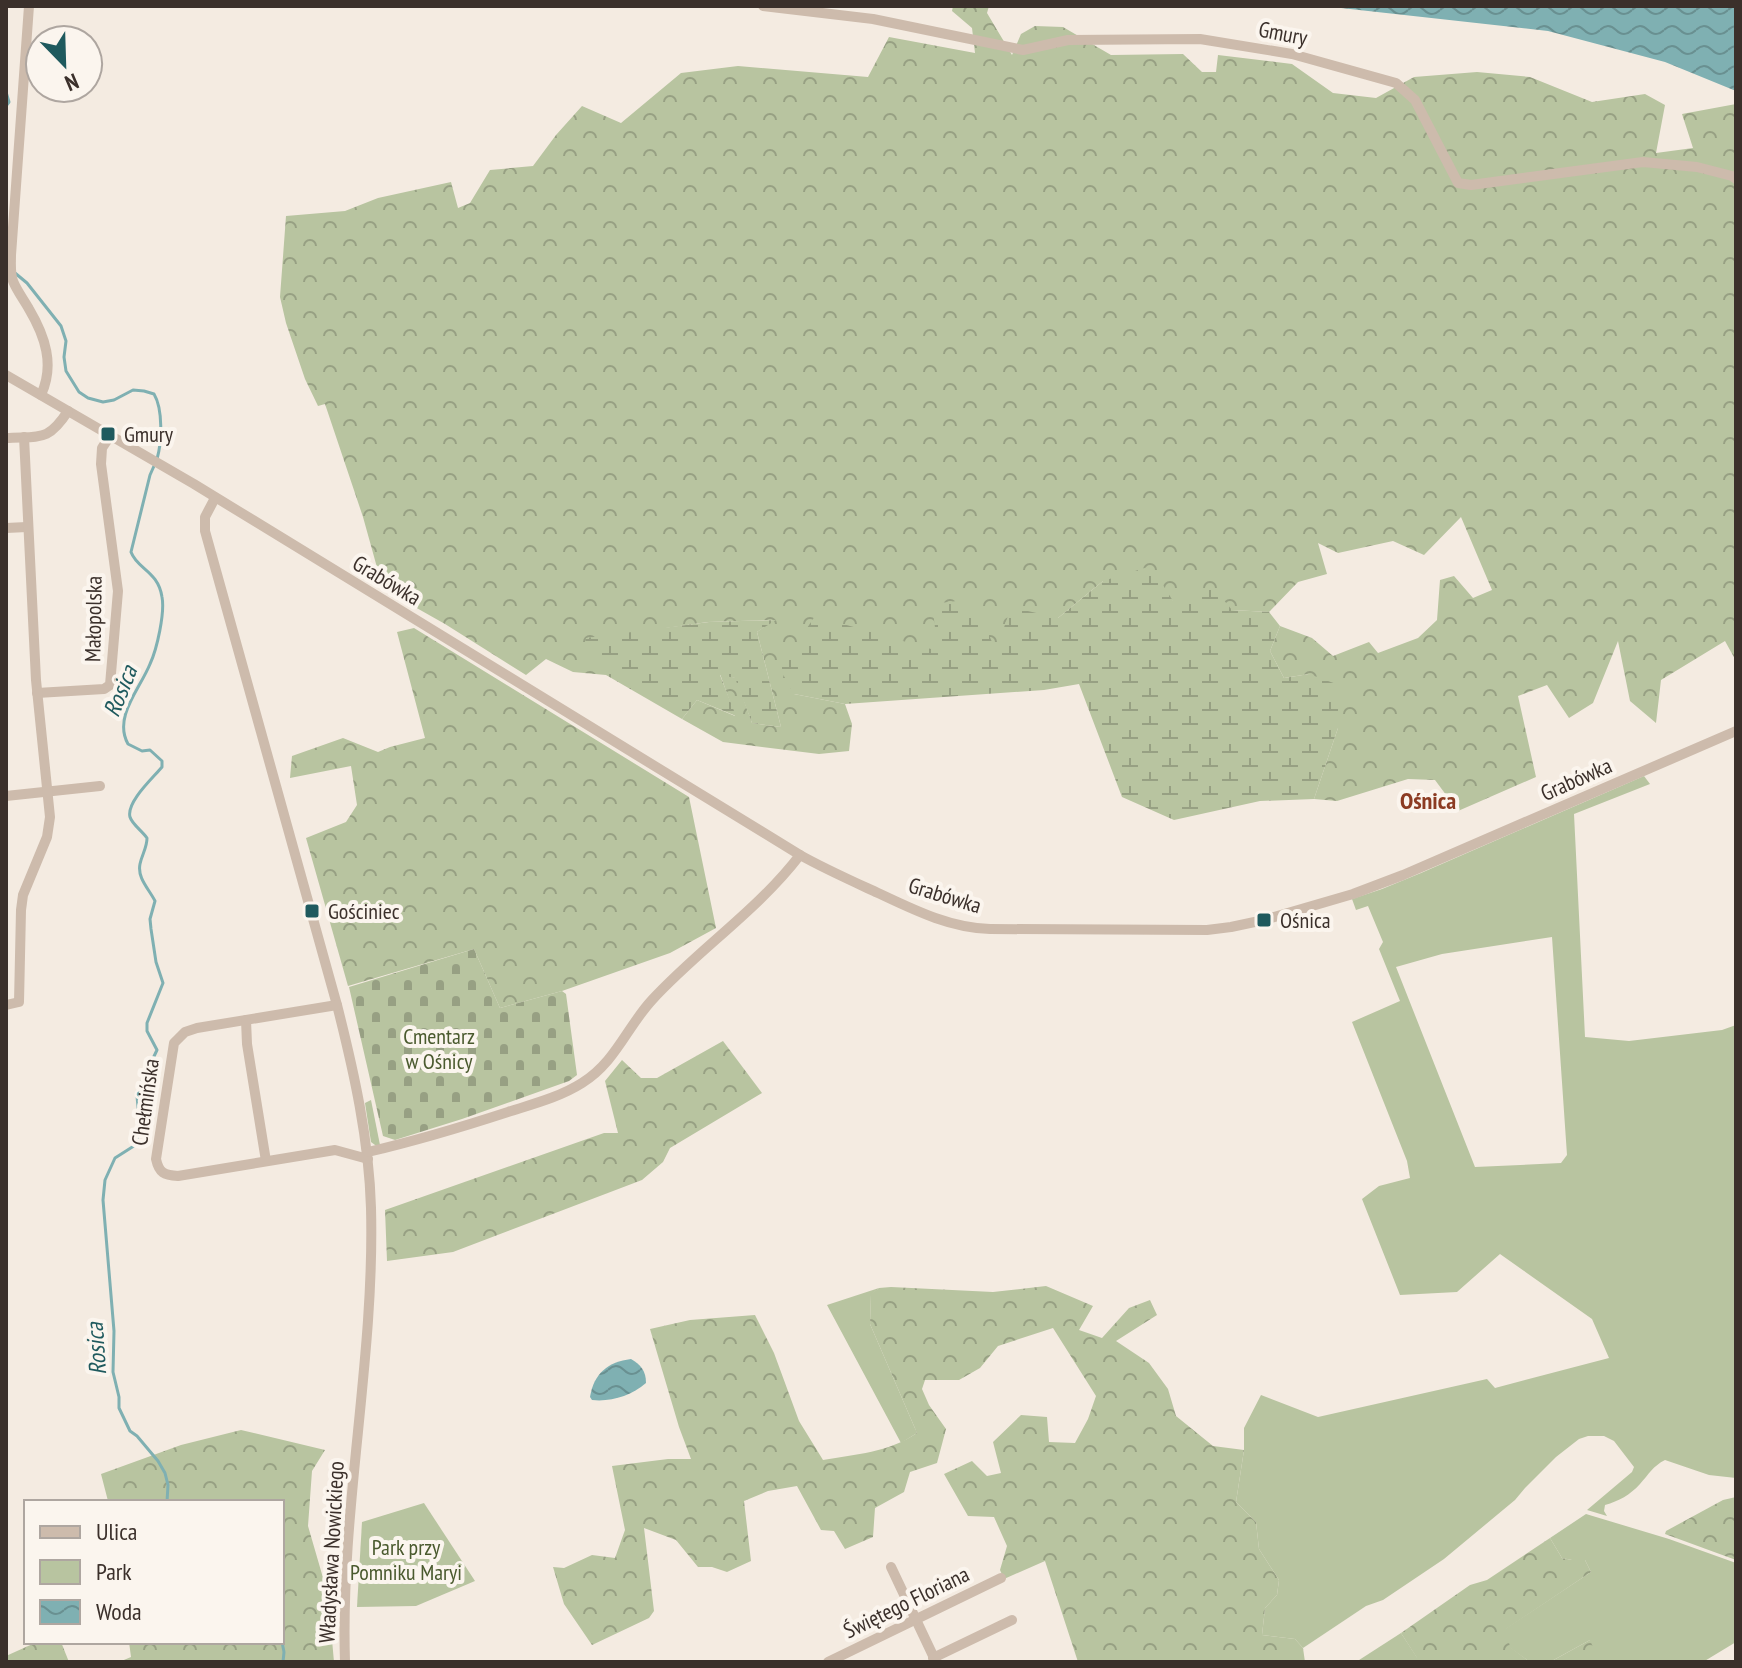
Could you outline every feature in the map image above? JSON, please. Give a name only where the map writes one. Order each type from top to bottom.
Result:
[{"type":"street","points":[[29,6],[11,277],[43,337],[49,367],[41,395]]},
{"type":"street","name":"Gmury","points":[[763,6],[873,19],[1023,50],[1068,40],[1200,39],[1292,54],[1396,83],[1415,100],[1458,183],[1471,185],[1643,162],[1697,167],[1736,179]]},
{"type":"street","name":"Grabówka","points":[[6,375],[144,455],[800,855],[896,901],[963,927],[1185,931],[1245,925],[1379,884],[1736,731]]},
{"type":"street","points":[[6,438],[46,435],[54,431],[68,411]]},
{"type":"street","name":"Małopolska","points":[[37,693],[104,689],[110,685],[118,591],[101,464],[102,448],[110,436]]},
{"type":"street","points":[[6,1005],[19,1002],[21,910],[27,885],[47,837],[50,817],[37,693],[24,437]]},
{"type":"street","points":[[215,498],[205,517],[205,531],[337,1005],[354,1072],[368,1156],[531,1105],[588,1080],[615,1052],[648,1004],[772,887],[800,855]]},
{"type":"street","points":[[6,528],[27,527]]},
{"type":"street","points":[[6,796],[100,786]]},
{"type":"street","name":"Chełmińska","points":[[337,1005],[185,1032],[174,1043],[156,1159],[165,1175],[178,1176],[335,1150],[368,1156]]},
{"type":"street","points":[[246,1020],[266,1161]]},
{"type":"street","name":"Władysława Nowickiego","points":[[345,1662],[347,1561],[371,1270],[368,1156]]},
{"type":"street","points":[[891,1567],[934,1660],[1012,1620]]},
{"type":"street","name":"Świętego Floriana","points":[[830,1662],[1001,1578]]},
{"type":"green space","points":[[953,6],[989,6],[987,13],[1012,55],[1021,34],[1035,26],[1063,27],[1111,55],[1183,54],[1202,72],[1216,72],[1218,55],[1292,64],[1333,93],[1376,98],[1414,77],[1477,72],[1530,77],[1592,102],[1645,94],[1665,105],[1656,153],[1693,148],[1682,114],[1736,104],[1736,661],[1725,641],[1661,680],[1656,723],[1630,701],[1618,641],[1593,703],[1569,718],[1547,685],[1518,696],[1536,777],[1458,811],[1435,780],[1408,779],[1337,801],[1314,799],[1338,728],[1309,674],[1284,678],[1270,651],[1280,626],[1312,638],[1333,656],[1369,642],[1378,653],[1418,638],[1437,620],[1440,580],[1454,576],[1473,598],[1492,590],[1461,517],[1424,555],[1393,541],[1338,553],[1318,543],[1327,574],[1298,582],[1269,612],[1173,601],[1103,581],[1058,618],[996,652],[938,652],[794,694],[845,704],[852,724],[849,751],[819,754],[723,742],[682,719],[697,700],[735,716],[720,674],[736,678],[752,723],[781,727],[757,632],[774,620],[708,622],[666,628],[606,662],[606,675],[573,672],[546,659],[526,675],[383,589],[363,517],[325,404],[318,406],[305,379],[286,323],[280,297],[286,216],[345,211],[378,198],[451,182],[458,208],[470,203],[490,170],[533,166],[582,106],[621,123],[681,73],[738,66],[868,77],[889,37],[975,53],[972,28],[952,11]]},
{"type":"green space","points":[[1151,566],[1173,601],[1212,586],[1232,610],[1269,612],[1280,626],[1270,651],[1284,678],[1309,674],[1339,685],[1338,728],[1314,799],[1260,801],[1174,820],[1122,797],[1079,684],[1044,690],[845,704],[794,694],[780,669],[815,616],[938,651],[932,604],[973,599],[996,651],[1011,607],[1058,618],[1103,581]]},
{"type":"green space","points":[[776,620],[757,632],[781,727],[752,723],[735,678],[720,675],[736,716],[697,700],[682,719],[606,675],[606,662],[583,652],[586,638],[709,622]]},
{"type":"green space","points":[[414,628],[689,797],[716,928],[670,953],[562,991],[500,1008],[474,949],[348,986],[306,838],[346,822],[357,805],[351,766],[290,778],[292,756],[343,738],[378,752],[425,738],[397,632]]},
{"type":"green space","points":[[1644,776],[1650,784],[1574,814],[1585,1037],[1629,1041],[1722,1030],[1736,1025],[1736,1478],[1709,1475],[1665,1460],[1628,1494],[1605,1505],[1607,1516],[1587,1510],[1634,1467],[1614,1441],[1604,1436],[1579,1439],[1556,1457],[1515,1500],[1444,1559],[1303,1648],[1295,1639],[1262,1635],[1265,1608],[1277,1595],[1279,1580],[1259,1549],[1256,1522],[1236,1502],[1244,1428],[1261,1395],[1318,1417],[1487,1379],[1495,1388],[1609,1358],[1592,1319],[1500,1254],[1457,1292],[1400,1295],[1362,1199],[1379,1186],[1410,1178],[1407,1161],[1352,1022],[1400,1001],[1379,949],[1383,942],[1368,906],[1356,910],[1352,899],[1421,873]],"holes":[[[1552,937],[1567,1155],[1561,1163],[1475,1167],[1396,967],[1442,954]]]},
{"type":"green space","name":"Cmentarz w Ośnicy","points":[[474,949],[500,1008],[562,991],[566,994],[577,1075],[569,1081],[462,1119],[395,1140],[383,1136],[349,987]]},
{"type":"green space","points":[[723,1041],[762,1093],[670,1148],[663,1162],[642,1180],[453,1252],[387,1261],[385,1210],[604,1133],[618,1133],[605,1081],[622,1060],[641,1078],[657,1078]]},
{"type":"green space","points":[[371,1100],[380,1145],[371,1142],[365,1103]]},
{"type":"green space","points":[[1046,1286],[1093,1306],[1079,1330],[1102,1338],[1129,1308],[1150,1300],[1157,1315],[1116,1341],[1149,1363],[1168,1389],[1176,1416],[1213,1446],[1244,1450],[1236,1502],[1256,1522],[1259,1549],[1279,1580],[1277,1595],[1265,1608],[1262,1635],[1295,1639],[1303,1648],[1305,1662],[1078,1662],[1045,1561],[1004,1579],[1000,1570],[1007,1546],[994,1517],[968,1516],[944,1474],[972,1461],[987,1476],[1001,1473],[993,1442],[1021,1415],[1047,1417],[1049,1442],[1075,1443],[1096,1396],[1053,1328],[998,1346],[980,1368],[959,1380],[925,1380],[922,1389],[946,1429],[937,1463],[910,1472],[904,1492],[875,1508],[873,1537],[845,1549],[834,1531],[821,1530],[797,1486],[768,1491],[744,1501],[751,1561],[727,1572],[698,1567],[676,1540],[644,1528],[654,1611],[649,1618],[592,1645],[564,1604],[553,1567],[564,1568],[592,1555],[615,1558],[625,1530],[612,1466],[691,1459],[650,1329],[690,1320],[755,1315],[774,1353],[799,1421],[823,1460],[883,1449],[917,1433],[870,1324],[871,1294],[879,1288],[891,1287],[993,1292]]},
{"type":"green space","points":[[879,1288],[871,1295],[870,1324],[917,1433],[901,1443],[827,1305]]},
{"type":"green space","points":[[241,1430],[325,1450],[312,1471],[308,1526],[328,1595],[334,1662],[119,1662],[131,1657],[129,1644],[284,1644],[284,1500],[108,1500],[101,1474],[181,1445]]},
{"type":"green space","points":[[1736,1497],[1736,1560],[1665,1534],[1723,1500]]},
{"type":"green space","name":"Park przy Pomniku Maryi","points":[[424,1503],[475,1581],[416,1606],[357,1607],[362,1522]]},
{"type":"green space","points":[[1586,1514],[1736,1563],[1736,1642],[1703,1662],[1582,1662],[1590,1640],[1550,1662],[1530,1662],[1509,1647],[1505,1629],[1591,1572],[1585,1560],[1562,1558],[1550,1538]]},
{"type":"green space","points":[[1550,1538],[1562,1558],[1585,1560],[1591,1572],[1506,1629],[1510,1647],[1530,1662],[1402,1662],[1417,1658],[1401,1633],[1470,1585],[1487,1580]]},
{"type":"green space","points":[[1401,1633],[1418,1659],[1356,1662]]},
{"type":"green space","points":[[1590,1640],[1595,1652],[1582,1662],[1550,1662]]},
{"type":"green space","points":[[33,1644],[62,1644],[69,1662],[6,1662],[6,1656]]},
{"type":"water","points":[[1323,6],[1736,6],[1736,91],[1665,62],[1548,31]]},
{"type":"water","points":[[631,1359],[642,1369],[646,1383],[620,1397],[592,1400],[592,1389],[603,1370]]},
{"type":"waterway","name":"Rosica","points":[[6,92],[9,102],[6,106]]},
{"type":"waterway","name":"Rosica","points":[[6,184],[6,198]]},
{"type":"waterway","name":"Rosica","points":[[15,273],[27,283],[61,326],[66,341],[66,371],[79,392],[103,402],[133,390],[154,394],[161,426],[157,459]]},
{"type":"waterway","name":"Rosica","points":[[154,466],[131,552],[156,581],[163,604],[153,657],[126,713],[124,734],[128,744],[142,751],[150,750],[162,761],[162,767],[136,797],[130,817],[147,838],[140,869],[142,879],[155,901],[150,919],[156,962],[163,983],[147,1023],[147,1031],[157,1050],[137,1096],[137,1144],[115,1158],[105,1180],[103,1200],[114,1331],[113,1372],[119,1408],[130,1431],[165,1473],[167,1500]]},
{"type":"waterway","name":"Rosica","points":[[282,1644],[283,1662]]},
{"type":"place","name":"Gmury","points":[[108,434]]},
{"type":"place","name":"Gościniec","points":[[312,911]]},
{"type":"place","name":"Ośnica","points":[[1264,920]]},
{"type":"district","name":"Ośnica","points":[[1428,800]]}]
